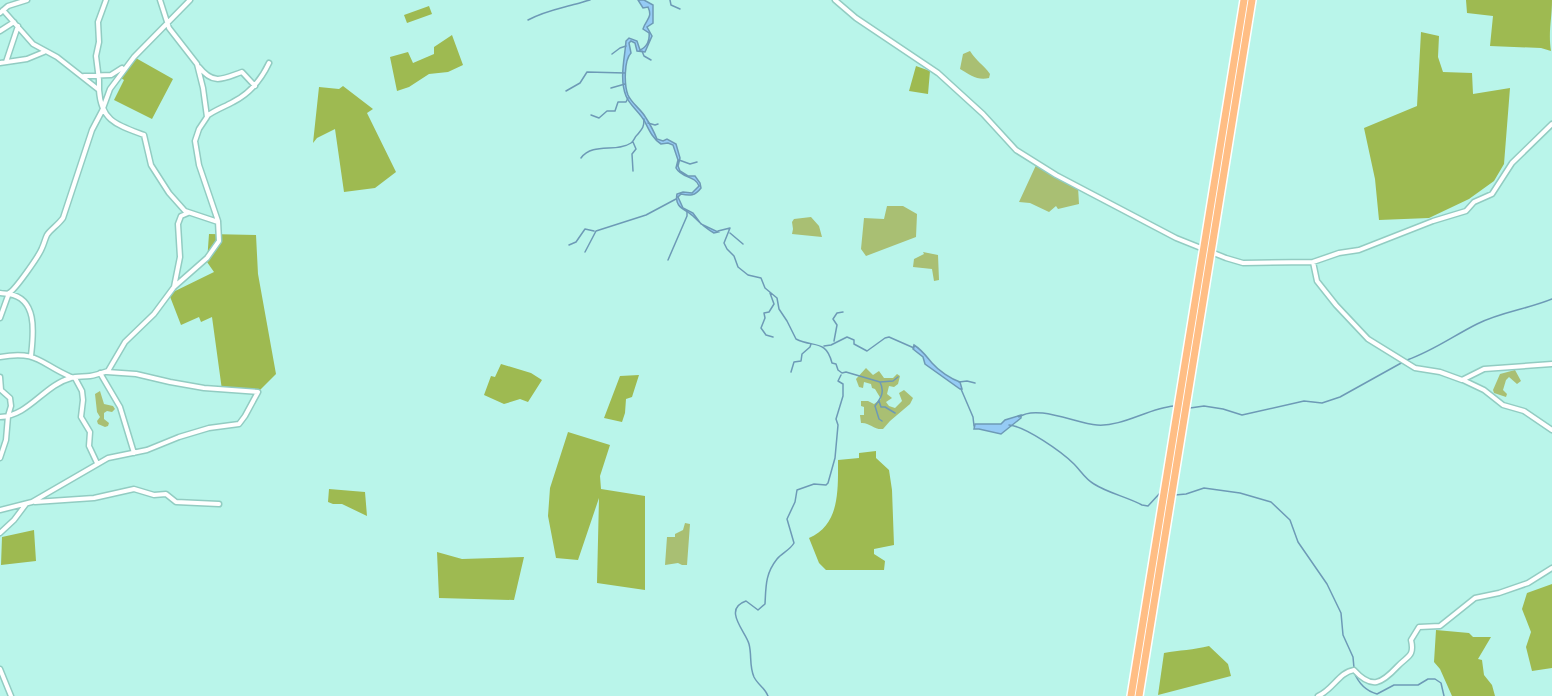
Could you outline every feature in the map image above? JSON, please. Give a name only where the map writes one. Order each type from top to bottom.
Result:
[{"type":"highway","points":[[1131,696],[1244,0]]},
{"type":"highway","points":[[1139,696],[1252,0]]},
{"type":"street","points":[[27,0],[8,6],[2,11],[33,44],[57,57],[99,90]]},
{"type":"street","points":[[106,0],[98,22],[99,42],[96,56],[102,111],[127,129],[144,135],[148,157],[169,194],[188,212],[218,222]]},
{"type":"street","points":[[0,293],[14,291],[37,257],[49,232],[55,229],[63,218],[92,130],[110,89],[128,64],[190,0]]},
{"type":"street","points":[[835,0],[856,18],[938,73],[984,114],[1017,150],[1078,187],[1176,238],[1243,263],[1313,262],[1339,253],[1359,250],[1433,221],[1466,211],[1473,202],[1492,194],[1512,163],[1552,124]]},
{"type":"street","points":[[160,1],[166,23],[206,74],[218,79],[229,78],[242,72],[255,86]]},
{"type":"street","points":[[0,31],[14,22]]},
{"type":"street","points":[[6,62],[18,26]]},
{"type":"street","points":[[0,63],[27,59],[45,52]]},
{"type":"street","points":[[106,372],[112,367],[125,342],[154,314],[174,287],[207,258],[219,241],[218,222],[199,165],[196,138],[207,117],[234,102],[255,86],[268,63]]},
{"type":"street","points":[[82,76],[112,75],[128,64]]},
{"type":"street","points":[[197,64],[207,117]]},
{"type":"street","points":[[174,287],[180,257],[178,224],[181,216],[188,212]]},
{"type":"street","points":[[1313,262],[1317,281],[1368,339],[1415,368],[1440,372],[1484,390],[1503,405],[1524,411],[1552,430]]},
{"type":"street","points":[[0,318],[9,293]]},
{"type":"street","points":[[9,293],[23,302],[32,316],[34,336],[31,356]]},
{"type":"street","points":[[0,357],[31,356],[73,377],[82,391],[81,417],[90,432],[89,446],[97,463]]},
{"type":"street","points":[[1462,380],[1484,369],[1552,364]]},
{"type":"street","points":[[0,417],[8,416],[30,405],[52,387],[73,377],[106,372],[136,374],[204,388],[258,392],[238,424],[209,428],[147,450],[108,458],[97,463],[53,491],[29,503],[0,533]]},
{"type":"street","points":[[100,373],[120,407],[134,453]]},
{"type":"street","points":[[0,377],[1,390],[10,398],[11,404],[8,429],[0,458]]},
{"type":"street","points":[[0,510],[29,503],[94,498],[134,489],[154,495],[166,494],[177,502],[219,504]]},
{"type":"street","points":[[1318,696],[1328,691],[1344,673],[1349,671],[1354,670],[1365,680],[1371,682],[1386,679],[1396,667],[1410,657],[1413,648],[1411,640],[1419,627],[1440,626],[1475,598],[1528,583],[1552,568]]},
{"type":"street","points":[[0,669],[11,696]]},
{"type":"green space","points":[[1466,0],[1552,0],[1551,51],[1541,48],[1490,46],[1493,16],[1467,13]]},
{"type":"green space","points":[[429,6],[432,14],[407,23],[404,15]]},
{"type":"green space","points":[[1421,32],[1439,36],[1438,57],[1443,72],[1472,73],[1473,94],[1510,88],[1504,164],[1494,181],[1469,199],[1429,218],[1379,220],[1375,179],[1364,128],[1417,106]]},
{"type":"green space","points":[[452,35],[463,65],[448,72],[429,74],[409,87],[397,91],[390,57],[408,52],[413,63],[434,54],[434,47]]},
{"type":"green space","points":[[970,51],[990,74],[989,78],[978,78],[960,69],[963,54]]},
{"type":"green space","points":[[134,57],[173,79],[152,119],[114,100],[124,80],[118,76]]},
{"type":"green space","points":[[916,66],[930,71],[928,94],[909,91]]},
{"type":"green space","points":[[343,86],[373,109],[367,113],[396,172],[375,188],[344,192],[335,129],[317,138],[313,143],[319,87],[339,89]]},
{"type":"green space","points":[[1037,163],[1078,187],[1079,204],[1058,209],[1056,206],[1049,212],[1030,203],[1019,202]]},
{"type":"green space","points":[[887,206],[903,206],[917,214],[916,237],[866,256],[861,249],[864,218],[884,219]]},
{"type":"green space","points":[[811,217],[819,226],[822,237],[792,234],[794,219]]},
{"type":"green space","points":[[209,234],[256,235],[258,274],[276,374],[259,391],[222,390],[212,317],[201,322],[199,317],[181,325],[169,294],[214,272],[207,262]]},
{"type":"green space","points":[[923,252],[938,255],[939,280],[934,281],[932,269],[913,267],[914,259],[924,254]]},
{"type":"green space","points":[[501,364],[531,373],[542,380],[528,402],[520,399],[504,404],[484,395],[491,376],[495,377]]},
{"type":"green space","points":[[866,368],[873,375],[879,371],[884,378],[893,378],[897,374],[900,376],[898,384],[894,387],[889,386],[887,394],[892,398],[886,402],[889,406],[895,408],[902,401],[899,393],[904,390],[913,398],[910,404],[883,429],[861,423],[860,415],[864,415],[864,407],[861,406],[861,401],[874,404],[881,399],[871,384],[864,382],[863,388],[859,387],[856,379]]},
{"type":"green space","points":[[1515,370],[1521,381],[1517,384],[1509,377],[1506,380],[1503,390],[1507,394],[1506,397],[1494,393],[1493,390],[1500,374]]},
{"type":"green space","points":[[639,375],[632,397],[626,399],[622,422],[604,418],[620,376]]},
{"type":"green space","points":[[100,391],[104,404],[113,406],[115,409],[104,413],[104,419],[109,423],[105,427],[97,421],[100,417],[97,412],[95,394]]},
{"type":"green space","points":[[568,432],[610,445],[600,476],[601,489],[645,496],[645,590],[597,583],[599,498],[578,560],[556,558],[548,516],[550,488]]},
{"type":"green space","points":[[876,451],[876,458],[889,470],[892,490],[894,545],[874,549],[874,554],[885,561],[884,570],[826,570],[819,563],[809,538],[827,525],[832,516],[837,494],[838,460],[859,458],[859,453]]},
{"type":"green space","points":[[329,489],[365,492],[367,516],[342,504],[328,502]]},
{"type":"green space","points":[[685,523],[690,524],[687,565],[678,563],[665,565],[667,537],[675,537],[675,534],[683,530]]},
{"type":"green space","points":[[34,530],[36,561],[1,565],[2,537]]},
{"type":"green space","points":[[437,552],[462,559],[524,557],[514,600],[439,598]]},
{"type":"green space","points":[[1552,584],[1552,668],[1532,671],[1526,647],[1531,632],[1522,609],[1527,593]]},
{"type":"green space","points":[[1436,630],[1469,633],[1473,637],[1491,637],[1478,659],[1482,660],[1484,675],[1492,685],[1495,696],[1452,696],[1440,669],[1434,662]]},
{"type":"green space","points":[[1209,646],[1228,664],[1231,676],[1158,695],[1164,653]]},
{"type":"water","points":[[638,0],[644,0],[653,5],[653,23],[647,27],[652,36],[645,52],[637,51],[635,43],[631,41],[629,43],[631,53],[625,79],[627,91],[657,139],[663,141],[667,139],[676,144],[680,158],[678,166],[680,171],[688,176],[695,176],[700,183],[701,188],[697,193],[681,194],[678,197],[683,208],[693,213],[701,223],[679,206],[677,203],[677,194],[692,193],[699,186],[695,180],[682,174],[676,168],[678,160],[673,145],[661,144],[656,140],[643,118],[628,100],[624,89],[626,41],[629,38],[637,41],[640,50],[649,38],[649,33],[643,29],[649,16],[648,7],[643,8]]},
{"type":"water","points":[[702,224],[718,232],[714,233]]},
{"type":"water","points":[[914,345],[938,369],[960,382],[962,389],[925,364],[923,357],[913,349]]},
{"type":"water","points":[[1021,415],[1021,418],[1001,434],[974,429],[975,424],[1001,424],[1005,420]]},
{"type":"waterway","points":[[528,20],[546,12],[590,0]]},
{"type":"waterway","points":[[670,0],[671,5],[680,9]]},
{"type":"waterway","points":[[612,54],[626,46]]},
{"type":"waterway","points":[[642,51],[644,56],[651,60]]},
{"type":"waterway","points":[[566,91],[580,83],[587,72],[625,73]]},
{"type":"waterway","points":[[611,88],[625,84]]},
{"type":"waterway","points":[[591,115],[599,118],[607,111],[615,111],[618,102],[626,102],[628,98]]},
{"type":"waterway","points":[[581,158],[592,150],[625,146],[631,143],[642,128],[644,119]]},
{"type":"waterway","points":[[648,123],[658,124]]},
{"type":"waterway","points":[[633,142],[636,149],[632,154],[633,171]]},
{"type":"waterway","points":[[679,160],[690,164],[697,162]]},
{"type":"waterway","points":[[585,252],[596,231],[646,215],[676,199]]},
{"type":"waterway","points":[[668,260],[687,212]]},
{"type":"waterway","points":[[718,231],[730,228],[724,243],[727,249],[734,256],[738,267],[748,275],[761,278],[765,288],[777,298],[779,309],[796,339],[823,347],[832,363],[836,364],[842,373],[846,372],[880,382],[882,395],[875,406],[879,419],[882,421]]},
{"type":"waterway","points":[[569,245],[576,242],[585,229],[594,231]]},
{"type":"waterway","points":[[730,233],[743,244]]},
{"type":"waterway","points":[[770,293],[774,304],[769,312],[764,313],[765,318],[761,328],[766,335],[773,337]]},
{"type":"waterway","points":[[1407,360],[1486,320],[1552,299]]},
{"type":"waterway","points":[[834,341],[837,325],[833,319],[837,313],[843,312]]},
{"type":"waterway","points":[[824,346],[847,337],[867,351],[889,337],[914,348]]},
{"type":"waterway","points":[[791,372],[794,362],[801,361],[802,354],[811,344]]},
{"type":"waterway","points":[[1190,408],[1204,406],[1242,415],[1304,401],[1322,403],[1340,397],[1403,362]]},
{"type":"waterway","points":[[768,696],[754,677],[749,644],[737,621],[736,609],[746,601],[758,610],[765,604],[770,570],[777,559],[794,543],[787,519],[795,502],[797,490],[814,484],[826,485],[828,483],[835,458],[838,425],[836,419],[843,396],[843,384],[838,381],[841,375]]},
{"type":"waterway","points":[[880,382],[893,381],[898,377]]},
{"type":"waterway","points":[[959,382],[975,383]]},
{"type":"waterway","points":[[961,389],[973,417],[974,426]]},
{"type":"waterway","points":[[879,401],[881,407],[895,413]]},
{"type":"waterway","points":[[1019,417],[1036,413],[1089,424],[1106,425],[1174,406]]},
{"type":"waterway","points":[[1009,425],[1024,430],[1061,453],[1088,480],[1105,490],[1148,506],[1160,493]]},
{"type":"waterway","points":[[1175,495],[1204,488],[1240,493],[1271,502],[1290,520],[1298,542],[1327,584],[1341,613],[1343,635],[1353,657],[1354,668]]},
{"type":"waterway","points":[[1354,672],[1363,686],[1377,694],[1394,685],[1418,685],[1428,679],[1435,679],[1441,683],[1444,696]]}]
